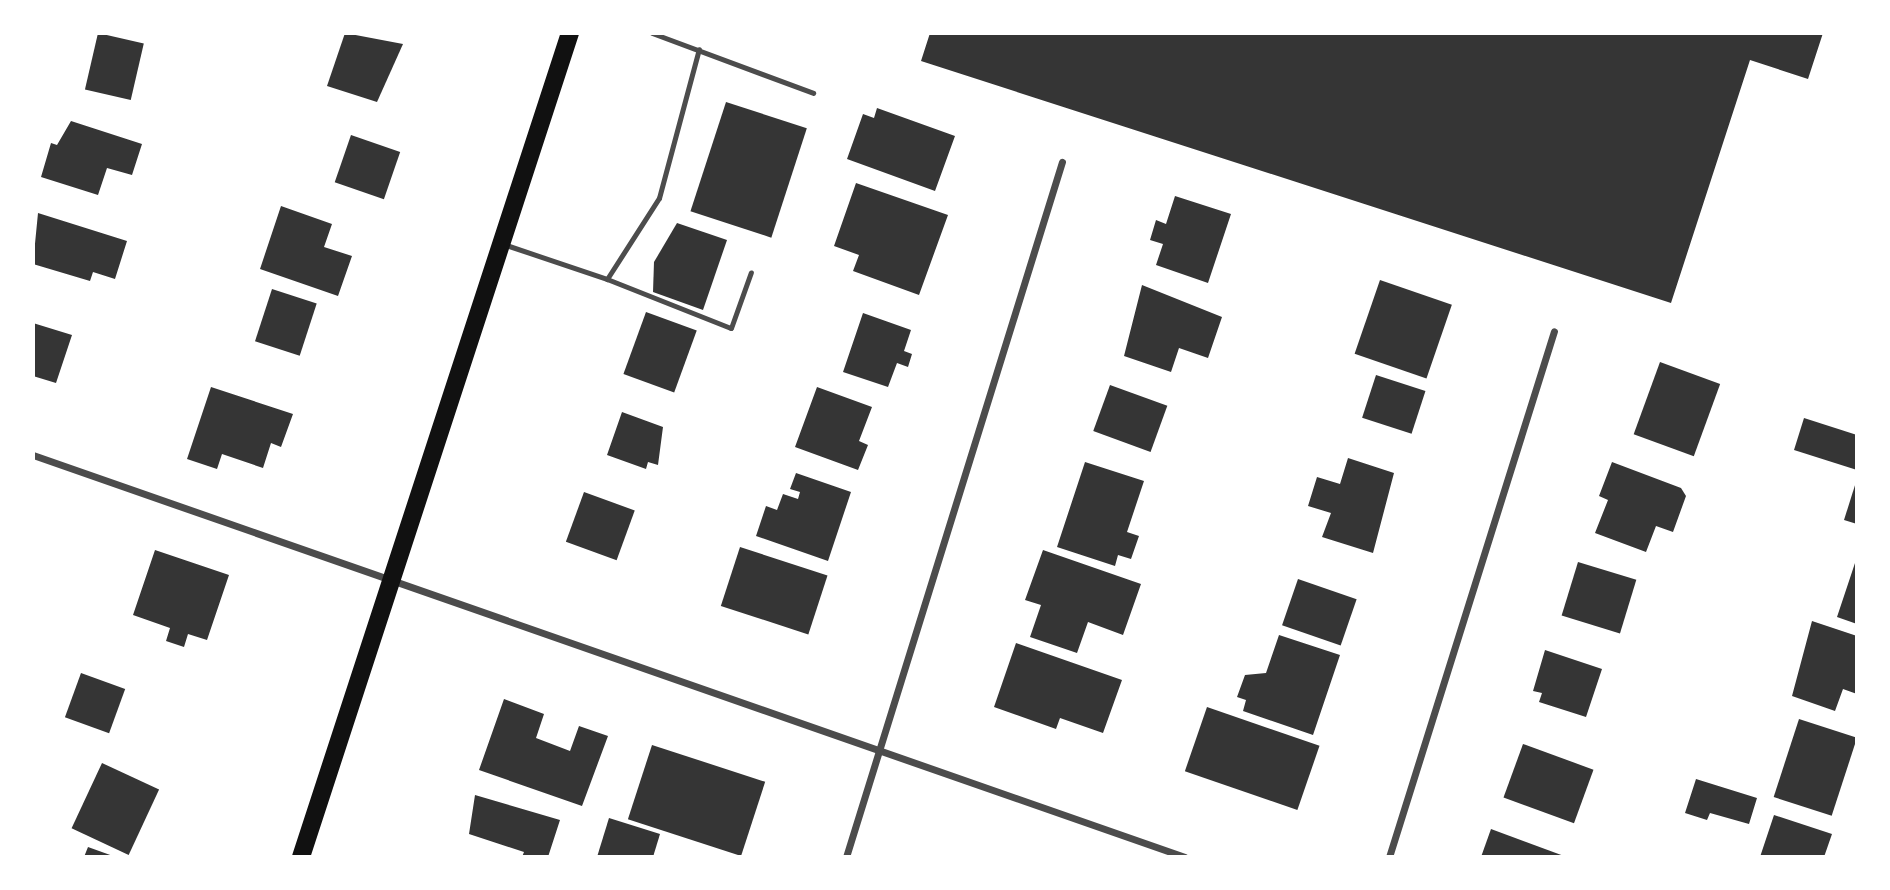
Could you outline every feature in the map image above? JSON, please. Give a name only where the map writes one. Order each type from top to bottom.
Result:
[{"type":"main road","points":[[301,857],[570,33]]},
{"type":"street","points":[[846,857],[1062,162]]},
{"type":"street","points":[[1389,857],[1555,331]]},
{"type":"street","points":[[33,455],[392,578],[1185,857]]},
{"type":"lane","points":[[652,33],[813,93]]},
{"type":"lane","points":[[607,279],[659,198],[699,49]]},
{"type":"lane","points":[[500,243],[607,279],[731,328],[751,272]]},
{"type":"building","points":[[98,33],[144,44],[131,100],[85,90]]},
{"type":"building","points":[[345,33],[403,44],[377,102],[327,86]]},
{"type":"building","points":[[930,33],[1823,33],[1808,79],[1750,60],[1671,303],[921,61]]},
{"type":"building","points":[[726,102],[807,128],[771,238],[690,211]]},
{"type":"building","points":[[877,108],[955,136],[935,191],[847,159],[863,114],[874,118]]},
{"type":"building","points":[[71,121],[142,144],[132,175],[107,168],[98,195],[41,177],[51,143],[57,145]]},
{"type":"building","points":[[351,135],[400,152],[384,199],[335,182]]},
{"type":"building","points":[[856,183],[948,215],[919,295],[853,271],[859,255],[834,246]]},
{"type":"building","points":[[1175,196],[1231,214],[1208,283],[1156,265],[1163,244],[1150,240],[1156,220],[1166,224]]},
{"type":"building","points":[[281,206],[332,224],[324,247],[352,256],[338,296],[260,269]]},
{"type":"building","points":[[38,213],[127,241],[115,279],[93,272],[90,281],[33,264]]},
{"type":"building","points":[[677,223],[727,240],[703,310],[653,292],[654,262]]},
{"type":"building","points":[[1380,280],[1452,305],[1426,378],[1355,354]]},
{"type":"building","points":[[1142,285],[1222,317],[1208,358],[1179,348],[1171,372],[1124,356]]},
{"type":"building","points":[[272,289],[317,304],[300,356],[255,341]]},
{"type":"building","points":[[646,312],[697,330],[674,392],[623,374]]},
{"type":"building","points":[[863,313],[911,330],[904,351],[912,354],[908,367],[897,363],[888,387],[843,372]]},
{"type":"building","points":[[33,323],[72,335],[56,383],[33,376]]},
{"type":"building","points":[[1660,362],[1720,384],[1694,456],[1634,434]]},
{"type":"building","points":[[1376,375],[1425,391],[1412,434],[1362,418]]},
{"type":"building","points":[[1110,385],[1167,406],[1151,452],[1093,431]]},
{"type":"building","points":[[211,387],[293,414],[281,447],[271,443],[263,468],[222,454],[217,469],[187,459]]},
{"type":"building","points":[[817,387],[872,407],[859,441],[868,445],[858,470],[795,447]]},
{"type":"building","points":[[622,412],[663,427],[658,465],[648,462],[646,469],[607,455]]},
{"type":"building","points":[[1804,418],[1857,435],[1857,470],[1794,450]]},
{"type":"building","points":[[1348,458],[1394,473],[1373,553],[1322,537],[1331,513],[1308,506],[1317,477],[1340,484]]},
{"type":"building","points":[[1085,462],[1144,481],[1127,532],[1139,536],[1131,559],[1118,555],[1115,566],[1057,547]]},
{"type":"building","points":[[1612,462],[1681,488],[1686,496],[1673,532],[1656,526],[1646,552],[1595,533],[1608,500],[1599,496]]},
{"type":"building","points":[[796,473],[851,492],[828,561],[756,536],[766,506],[777,510],[783,494],[798,499],[800,492],[790,489]]},
{"type":"building","points":[[1857,482],[1857,524],[1844,520]]},
{"type":"building","points":[[584,492],[635,510],[617,560],[566,542]]},
{"type":"building","points":[[740,547],[827,575],[808,634],[721,606]]},
{"type":"building","points":[[155,550],[229,575],[207,640],[188,634],[184,647],[166,641],[170,628],[133,615]]},
{"type":"building","points":[[1043,550],[1141,584],[1123,635],[1088,622],[1077,653],[1030,637],[1041,605],[1025,600]]},
{"type":"building","points":[[1857,560],[1857,624],[1837,617]]},
{"type":"building","points":[[1578,562],[1636,580],[1620,633],[1562,616]]},
{"type":"building","points":[[1298,579],[1357,599],[1341,646],[1282,625]]},
{"type":"building","points":[[1812,621],[1857,636],[1857,694],[1843,689],[1835,711],[1792,696]]},
{"type":"building","points":[[1279,635],[1340,655],[1313,735],[1243,711],[1246,700],[1237,697],[1245,675],[1266,673]]},
{"type":"building","points":[[1016,643],[1122,680],[1103,733],[1060,718],[1056,729],[994,707]]},
{"type":"building","points":[[1545,650],[1602,669],[1586,717],[1539,702],[1542,693],[1533,691]]},
{"type":"building","points":[[81,673],[125,689],[109,733],[65,717]]},
{"type":"building","points":[[504,699],[544,714],[536,738],[570,751],[579,726],[608,736],[582,806],[479,770]]},
{"type":"building","points":[[1207,707],[1320,746],[1297,810],[1185,771]]},
{"type":"building","points":[[1799,719],[1857,738],[1832,816],[1774,797]]},
{"type":"building","points":[[1523,744],[1593,770],[1574,823],[1504,798]]},
{"type":"building","points":[[652,745],[765,782],[741,856],[628,819]]},
{"type":"building","points":[[102,763],[159,790],[129,855],[72,828]]},
{"type":"building","points":[[1696,779],[1757,798],[1749,824],[1710,813],[1707,820],[1685,813]]},
{"type":"building","points":[[475,795],[560,820],[548,857],[522,857],[524,852],[469,834]]},
{"type":"building","points":[[1774,815],[1832,834],[1824,857],[1760,857]]},
{"type":"building","points":[[609,818],[660,834],[653,857],[597,857]]},
{"type":"building","points":[[1491,829],[1564,856],[1564,857],[1481,857]]},
{"type":"building","points":[[88,847],[113,856],[113,857],[84,857]]}]
